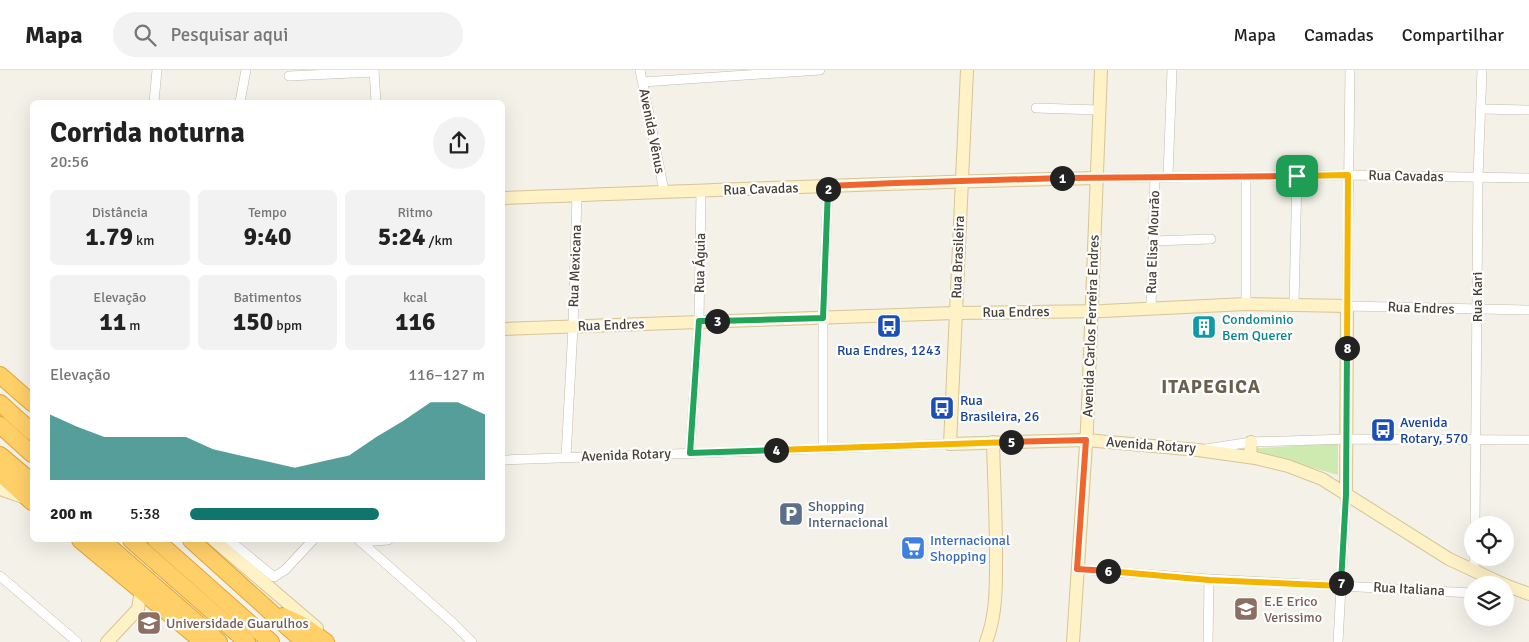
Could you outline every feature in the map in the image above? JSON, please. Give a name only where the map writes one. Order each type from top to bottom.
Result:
[{"type":"highway","points":[[0,375],[30,401]]},
{"type":"highway","points":[[0,404],[30,430]]},
{"type":"highway","points":[[0,426],[30,452]]},
{"type":"highway","points":[[0,455],[30,480]]},
{"type":"highway","points":[[0,473],[30,500]]},
{"type":"highway","points":[[82,542],[203,642]]},
{"type":"highway","points":[[104,542],[219,642]]},
{"type":"highway","points":[[133,542],[247,642]]},
{"type":"highway","points":[[158,542],[271,642]]},
{"type":"highway","points":[[193,542],[304,642]]},
{"type":"highway","points":[[266,607],[304,626],[326,642]]},
{"type":"street","points":[[154,100],[158,70]]},
{"type":"street","points":[[240,100],[246,70]]},
{"type":"street","name":"Avenida Vênus","points":[[640,70],[664,191]]},
{"type":"street","points":[[643,82],[778,71],[820,70]]},
{"type":"street","name":"Rua Brasileira","points":[[950,444],[967,70]]},
{"type":"street","name":"Avenida Carlos Ferreira Endres","points":[[1073,642],[1086,440],[1101,70]]},
{"type":"street","points":[[1168,176],[1172,70]]},
{"type":"street","points":[[1338,642],[1346,495],[1350,70]]},
{"type":"street","name":"Rua Kari","points":[[1475,516],[1478,178],[1482,70]]},
{"type":"street","points":[[290,76],[374,71],[376,100]]},
{"type":"street","points":[[1036,108],[1099,110]]},
{"type":"street","points":[[1481,109],[1529,110]]},
{"type":"street","name":"Rua Cavadas","points":[[505,198],[961,181],[1168,176],[1348,175],[1529,178]]},
{"type":"street","points":[[1246,176],[1246,304]]},
{"type":"street","points":[[1294,304],[1297,176]]},
{"type":"street","name":"Rua Elisa Mourão","points":[[1151,307],[1155,177]]},
{"type":"street","points":[[823,448],[823,318],[828,186]]},
{"type":"street","name":"Rua Águia","points":[[690,453],[699,321],[701,192]]},
{"type":"street","name":"Rua Mexicana","points":[[566,457],[573,327],[577,195]]},
{"type":"street","points":[[1153,241],[1211,239]]},
{"type":"street","name":"Rua Endres","points":[[505,328],[955,313],[1092,311],[1246,304],[1529,310]]},
{"type":"street","name":"Avenida Rotary","points":[[505,460],[1086,440],[1198,450],[1251,442],[1347,438],[1529,440]]},
{"type":"street","points":[[986,642],[991,628],[995,604],[994,442]]},
{"type":"street","points":[[1250,457],[1251,442]]},
{"type":"street","points":[[1198,450],[1250,457],[1305,472],[1322,479],[1436,551],[1483,576]]},
{"type":"street","points":[[0,488],[30,501]]},
{"type":"street","points":[[216,542],[334,642]]},
{"type":"street","points":[[231,542],[271,576],[277,577],[311,542]]},
{"type":"street","points":[[361,542],[472,642]]},
{"type":"street","points":[[1474,566],[1474,572]]},
{"type":"street","name":"Rua Italiana","points":[[1077,569],[1209,580],[1464,593]]},
{"type":"street","points":[[0,576],[77,642]]},
{"type":"street","points":[[1208,642],[1209,580]]},
{"type":"street","points":[[1514,589],[1529,594]]},
{"type":"street","points":[[107,642],[138,609],[141,590]]},
{"type":"green space","points":[[1338,443],[1338,475],[1246,449]]},
{"type":"place","name":"Rua Endres, 1243","points":[[889,326]]},
{"type":"place","name":"Condominio Bem Querer","points":[[1204,327]]},
{"type":"place","name":"Rua Brasileira, 26","points":[[942,408]]},
{"type":"place","name":"Avenida Rotary, 570","points":[[1383,430]]},
{"type":"place","name":"Shopping Internacional","points":[[791,514]]},
{"type":"place","name":"Internacional Shopping","points":[[913,548]]},
{"type":"place","name":"E.E Erico Verissimo","points":[[1246,609]]},
{"type":"place","name":"Universidade Guarulhos","points":[[149,623]]},
{"type":"district","name":"ITAPEGICA","points":[[1211,387]]},
{"type":"route","points":[[1348,175],[1347,438],[1341,586],[1209,580],[1077,569],[1086,440],[690,453],[699,321],[823,318],[828,186],[1168,176],[1297,176],[1348,175]]}]
